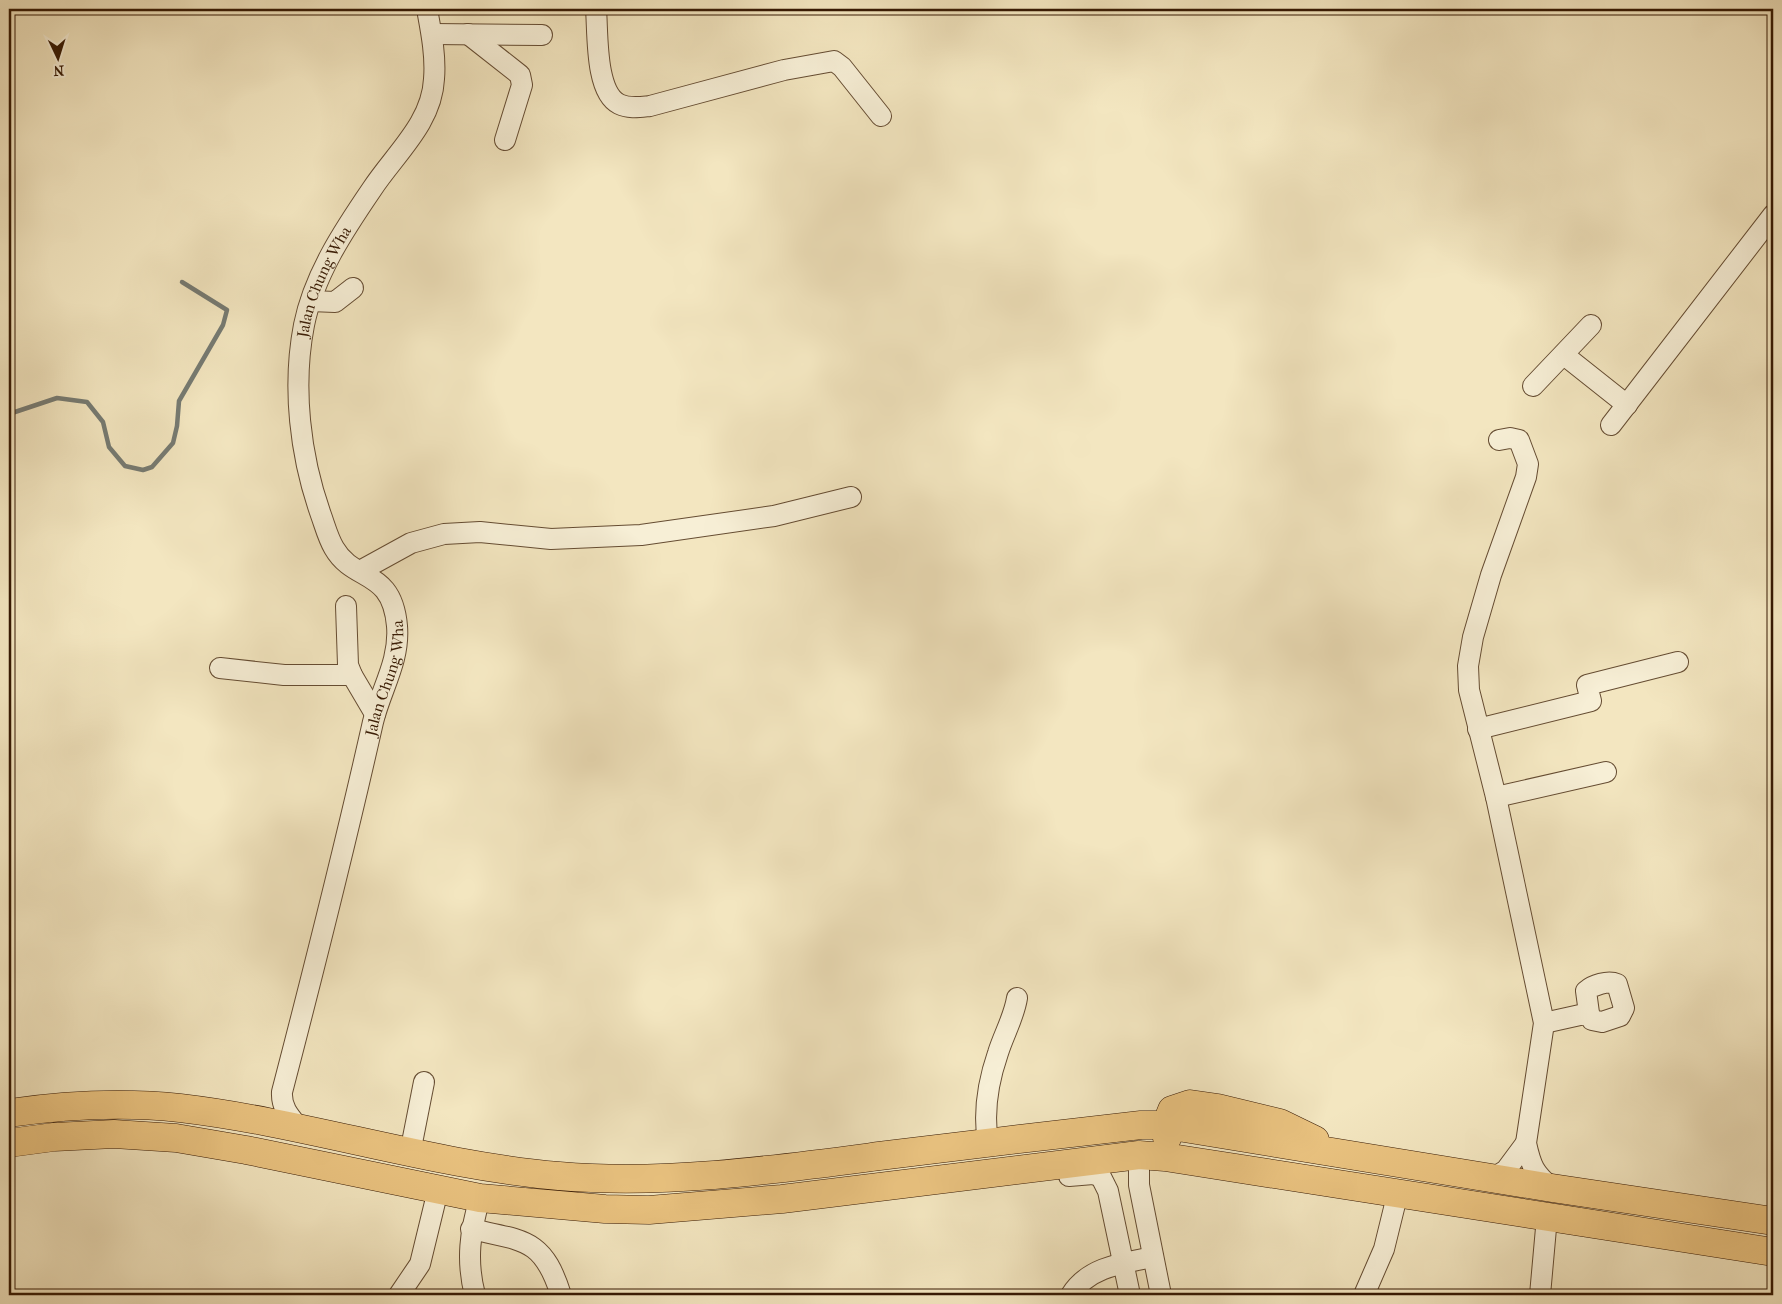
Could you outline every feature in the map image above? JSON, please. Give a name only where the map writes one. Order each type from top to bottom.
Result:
[{"type":"highway","points":[[9,1113],[52,1107],[106,1105],[178,1108],[251,1118],[489,1169],[561,1176],[651,1178],[777,1169],[988,1142],[1153,1125],[1330,1150],[1552,1188],[1773,1221]]},
{"type":"highway","points":[[1139,1155],[1153,1125]]},
{"type":"highway","points":[[1153,1125],[1165,1134],[1170,1143],[1181,1149],[1311,1169],[1326,1180]]},
{"type":"highway","points":[[9,1144],[54,1137],[114,1134],[176,1138],[246,1150],[480,1198],[605,1210],[649,1210],[782,1199],[1139,1155],[1326,1180],[1773,1252]]},
{"type":"street","name":"Jalan Chung Wha","points":[[300,1129],[281,1102],[282,1092],[338,876],[375,714],[392,672],[398,629],[389,594],[377,582],[334,550],[313,492],[301,437],[300,378],[304,325],[311,301],[336,243],[373,186],[415,132],[428,106],[434,80],[432,34],[427,9]]},
{"type":"street","points":[[596,9],[603,81],[608,96],[619,104],[633,108],[650,106],[784,70],[834,60],[842,67],[881,116]]},
{"type":"street","points":[[432,34],[542,34]]},
{"type":"street","points":[[468,34],[520,75],[522,85],[505,140]]},
{"type":"street","points":[[1611,425],[1773,214]]},
{"type":"street","points":[[311,301],[335,302],[353,288]]},
{"type":"street","points":[[1533,386],[1591,325]]},
{"type":"street","points":[[1564,355],[1627,405]]},
{"type":"street","points":[[1499,440],[1510,438],[1519,440],[1528,464],[1524,484],[1491,575],[1473,637],[1468,666],[1469,690],[1496,797],[1544,1023],[1526,1143],[1530,1161],[1537,1176],[1552,1188]]},
{"type":"street","points":[[360,571],[411,543],[444,534],[480,532],[551,539],[642,534],[774,516],[851,497]]},
{"type":"street","points":[[346,606],[348,665],[375,714]]},
{"type":"street","points":[[1478,729],[1591,701],[1587,685],[1678,662]]},
{"type":"street","points":[[220,668],[284,675],[352,675]]},
{"type":"street","points":[[1496,797],[1606,772]]},
{"type":"street","points":[[988,1142],[985,1125],[986,1098],[998,1053],[1015,1013],[1017,998]]},
{"type":"street","points":[[1544,1023],[1589,1013]]},
{"type":"street","points":[[410,1153],[424,1082]]},
{"type":"street","points":[[1493,1178],[1506,1170],[1526,1143]]},
{"type":"street","points":[[1139,1155],[1139,1185],[1161,1295]]},
{"type":"street","points":[[1009,1170],[1018,1177],[1029,1180],[1093,1174],[1101,1177],[1108,1191],[1130,1295]]},
{"type":"street","points":[[399,1295],[420,1264],[438,1190]]},
{"type":"street","points":[[1364,1295],[1384,1249],[1398,1192]]},
{"type":"street","points":[[474,1295],[470,1279],[471,1229],[480,1198]]},
{"type":"street","points":[[1540,1295],[1547,1217]]},
{"type":"street","points":[[471,1229],[510,1238],[530,1245],[544,1256],[554,1275],[560,1295]]},
{"type":"street","points":[[1070,1295],[1076,1287],[1094,1272],[1153,1257]]},
{"type":"waterway","points":[[9,414],[57,398],[87,402],[103,422],[109,447],[125,466],[143,470],[152,467],[173,443],[177,426],[179,401],[223,325],[227,310],[182,282]]}]
